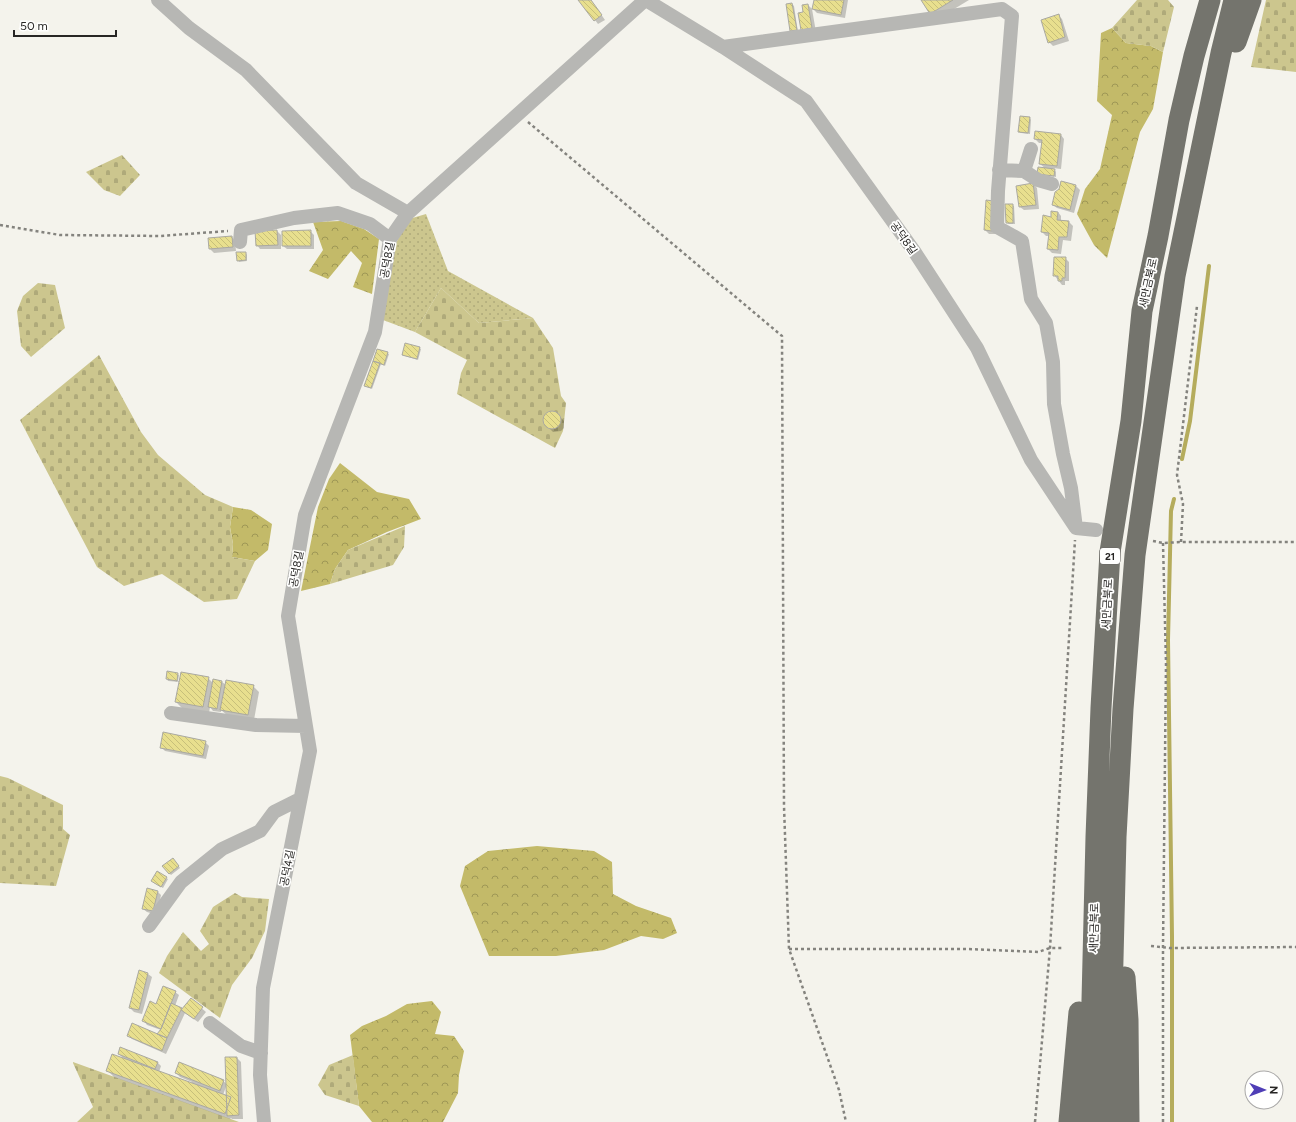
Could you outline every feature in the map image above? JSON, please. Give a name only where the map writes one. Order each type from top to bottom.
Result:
[{"type":"highway","name":"새만금북로","points":[[1109,1122],[1106,837],[1102,708],[1110,552],[1131,421],[1142,311],[1158,236],[1179,120],[1194,56],[1210,0]]},
{"type":"highway","name":"새만금북로","points":[[1089,1122],[1106,837],[1123,709],[1135,555],[1175,276],[1221,53],[1234,0]]},
{"type":"highway","points":[[1205,133],[1250,0]]},
{"type":"highway","points":[[1069,1122],[1106,837]]},
{"type":"highway","points":[[1106,837],[1128,1020],[1129,1122]]},
{"type":"street","points":[[158,0],[189,28],[246,70],[356,183],[408,213]]},
{"type":"street","name":"공덕8길","points":[[288,616],[306,515],[375,332],[390,239],[408,213],[645,0],[723,47],[806,101],[914,251],[977,348],[1031,460],[1076,528]]},
{"type":"street","points":[[723,47],[1002,10],[1005,6],[1012,16],[999,170],[997,227],[1022,240],[1031,300],[1046,323],[1053,362],[1054,404],[1071,488],[1076,528],[1096,530]]},
{"type":"street","points":[[1024,170],[1031,149]]},
{"type":"street","points":[[999,170],[1024,170],[1038,180],[1052,184]]},
{"type":"street","points":[[241,236],[294,218],[338,214],[370,224],[390,239]]},
{"type":"street","name":"공덕4길","points":[[264,1122],[260,1075],[263,988],[310,751],[288,616]]},
{"type":"street","points":[[171,713],[256,725],[306,726]]},
{"type":"street","points":[[149,926],[181,882],[222,849],[260,831],[274,812],[300,799]]},
{"type":"street","points":[[210,1023],[241,1046],[261,1053]]},
{"type":"path","points":[[518,114],[782,336],[784,798],[789,949],[839,1090],[846,1122]]},
{"type":"path","points":[[0,225],[60,235],[241,236]]},
{"type":"path","points":[[1181,542],[1183,504],[1177,475],[1197,306]]},
{"type":"path","points":[[1035,1122],[1050,948],[1076,528]]},
{"type":"path","points":[[1153,540],[1164,543],[1296,542]]},
{"type":"path","points":[[1163,1122],[1166,663],[1164,543]]},
{"type":"path","points":[[1151,946],[1170,948],[1296,947]]},
{"type":"path","points":[[789,949],[969,949],[1038,952],[1050,948],[1063,948]]},
{"type":"green space","points":[[1137,0],[1168,0],[1174,7],[1163,52],[1151,46],[1126,43],[1112,28]]},
{"type":"green space","points":[[1266,0],[1296,0],[1296,72],[1251,67]]},
{"type":"green space","points":[[1112,28],[1126,43],[1151,46],[1163,52],[1153,109],[1140,132],[1107,258],[1094,245],[1077,214],[1085,189],[1100,169],[1112,115],[1097,101],[1101,33]]},
{"type":"green space","points":[[122,155],[140,175],[120,196],[104,190],[86,172]]},
{"type":"green space","points":[[426,214],[448,271],[533,318],[479,323],[441,288],[415,332],[383,320],[396,243],[409,219]]},
{"type":"green space","points":[[341,221],[364,229],[379,239],[372,294],[353,287],[362,263],[351,251],[328,279],[309,271],[323,250],[313,222]]},
{"type":"green space","points":[[38,283],[55,285],[65,328],[31,357],[21,346],[17,311],[23,296]]},
{"type":"green space","points":[[441,288],[479,323],[533,318],[553,348],[561,396],[566,403],[563,431],[555,448],[457,394],[461,373],[467,360],[415,332]]},
{"type":"green space","points":[[99,355],[141,432],[158,455],[205,495],[233,507],[230,527],[233,544],[232,557],[255,561],[237,599],[204,602],[162,574],[124,586],[97,567],[20,420]]},
{"type":"green space","points":[[340,463],[377,492],[409,499],[421,519],[387,532],[348,550],[335,569],[330,584],[301,591],[318,507],[329,479]]},
{"type":"green space","points":[[233,507],[251,510],[272,524],[268,550],[255,561],[232,557],[233,544],[230,527]]},
{"type":"green space","points":[[405,526],[404,547],[393,565],[330,584],[335,569],[348,550]]},
{"type":"green space","points":[[0,776],[8,778],[63,805],[63,829],[70,835],[56,886],[0,883]]},
{"type":"green space","points":[[537,846],[594,851],[612,862],[613,894],[636,906],[671,918],[677,933],[663,939],[641,936],[604,950],[556,956],[489,956],[460,886],[465,866],[488,851]]},
{"type":"green space","points":[[235,893],[242,897],[269,899],[265,931],[252,958],[232,985],[220,1018],[159,973],[167,956],[183,932],[201,951],[209,944],[200,931],[213,907]]},
{"type":"green space","points":[[432,1001],[441,1012],[435,1034],[454,1036],[464,1051],[459,1075],[458,1093],[443,1122],[372,1122],[359,1106],[350,1035],[362,1026],[386,1016],[407,1004]]},
{"type":"green space","points":[[353,1055],[359,1106],[325,1095],[318,1085],[329,1065]]},
{"type":"green space","points":[[73,1063],[239,1122],[77,1122],[93,1107]]},
{"type":"building","points":[[578,0],[591,0],[602,15],[594,21]]},
{"type":"building","points":[[814,0],[844,0],[841,15],[812,9]]},
{"type":"building","points":[[921,0],[953,0],[930,14]]},
{"type":"building","points":[[792,3],[797,30],[790,31],[786,4]]},
{"type":"building","points":[[808,4],[812,28],[801,30],[798,13],[803,12],[802,5]]},
{"type":"building","points":[[1059,14],[1065,37],[1048,43],[1041,20]]},
{"type":"building","points":[[1020,116],[1030,117],[1028,133],[1018,132]]},
{"type":"building","points":[[1035,131],[1061,134],[1057,166],[1039,164],[1042,140],[1034,139]]},
{"type":"building","points":[[1038,167],[1055,169],[1054,176],[1037,174]]},
{"type":"building","points":[[1061,181],[1076,185],[1070,210],[1052,205],[1055,192],[1059,189]]},
{"type":"building","points":[[1033,183],[1036,205],[1019,207],[1016,186]]},
{"type":"building","points":[[986,200],[994,201],[992,231],[984,230]]},
{"type":"building","points":[[1005,204],[1013,204],[1013,223],[1006,223]]},
{"type":"building","points":[[1051,211],[1058,212],[1057,220],[1069,221],[1067,237],[1059,237],[1058,250],[1047,249],[1049,233],[1041,232],[1043,215],[1051,217]]},
{"type":"building","points":[[277,230],[278,245],[256,246],[255,231]]},
{"type":"building","points":[[311,230],[311,246],[282,246],[282,231]]},
{"type":"building","points":[[232,236],[233,247],[209,249],[208,238]]},
{"type":"building","points":[[236,252],[246,252],[246,260],[237,261]]},
{"type":"building","points":[[1054,257],[1066,257],[1065,278],[1062,278],[1062,281],[1058,281],[1058,276],[1053,276]]},
{"type":"building","points":[[405,343],[420,347],[417,359],[402,355]]},
{"type":"building","points":[[377,349],[388,352],[384,365],[373,361]]},
{"type":"building","points":[[373,361],[380,363],[371,388],[364,386]]},
{"type":"building","points":[[552,411],[558,414],[561,420],[558,426],[552,429],[546,426],[543,420],[546,414]]},
{"type":"building","points":[[167,671],[178,673],[177,681],[166,679]]},
{"type":"building","points":[[181,672],[209,677],[203,707],[175,702]]},
{"type":"building","points":[[213,679],[222,681],[217,709],[208,707]]},
{"type":"building","points":[[226,680],[254,685],[248,715],[220,710]]},
{"type":"building","points":[[163,732],[206,741],[203,756],[160,748]]},
{"type":"building","points":[[173,858],[179,866],[169,874],[162,866]]},
{"type":"building","points":[[157,871],[167,877],[161,887],[151,881]]},
{"type":"building","points":[[147,888],[158,891],[153,911],[142,909]]},
{"type":"building","points":[[139,970],[148,973],[139,1010],[129,1008]]},
{"type":"building","points":[[163,986],[176,991],[161,1029],[142,1021],[150,1001],[156,1004]]},
{"type":"building","points":[[191,998],[203,1007],[194,1019],[181,1010]]},
{"type":"building","points":[[171,1003],[182,1008],[167,1038],[157,1034],[161,1029]]},
{"type":"building","points":[[132,1023],[167,1038],[162,1051],[127,1036]]},
{"type":"building","points":[[120,1047],[158,1062],[155,1069],[118,1054]]},
{"type":"building","points":[[112,1054],[231,1097],[225,1114],[106,1071]]},
{"type":"building","points":[[225,1057],[237,1057],[239,1115],[227,1116]]},
{"type":"building","points":[[179,1062],[224,1080],[220,1091],[175,1073]]},
{"type":"waterway","points":[[1182,459],[1190,421],[1209,266]]},
{"type":"waterway","points":[[1172,1122],[1172,937],[1168,640],[1171,511],[1174,499]]}]
